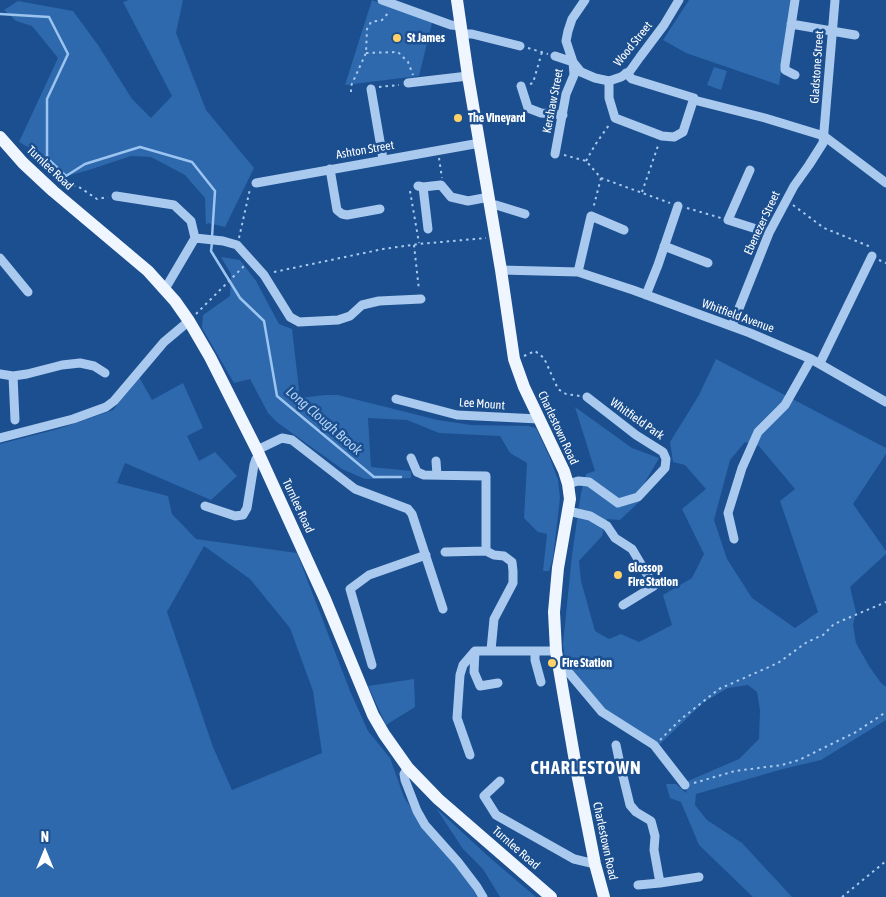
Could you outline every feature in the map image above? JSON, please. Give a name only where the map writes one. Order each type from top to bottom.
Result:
[{"type":"main road","name":"Charlestown Road","points":[[457,0],[514,359],[524,387],[564,471],[568,484],[570,499],[558,568],[554,612],[557,665],[595,864],[604,897]]},
{"type":"main road","name":"Turnlee Road","points":[[0,137],[23,163],[53,191],[148,270],[189,321],[259,453],[326,599],[373,715],[384,734],[408,768],[438,799],[551,897]]},
{"type":"street","points":[[382,0],[394,2],[472,34],[520,46]]},
{"type":"street","name":"Kershaw Street","points":[[555,154],[566,94],[574,75],[573,62],[566,41],[568,31],[572,19],[586,0]]},
{"type":"street","name":"Wood Street","points":[[624,75],[664,25],[679,0]]},
{"type":"street","points":[[795,0],[785,65],[785,70],[795,75]]},
{"type":"street","name":"Gladstone Street","points":[[824,136],[835,0]]},
{"type":"street","points":[[791,24],[855,36]]},
{"type":"street","points":[[555,56],[573,62],[587,76],[609,81],[624,75],[661,89],[686,95],[694,100],[765,118],[824,136],[886,183]]},
{"type":"street","points":[[412,83],[468,76]]},
{"type":"street","points":[[609,81],[609,98],[615,118],[662,136],[674,137],[683,132],[694,100]]},
{"type":"street","points":[[521,86],[528,108],[541,113],[563,115]]},
{"type":"street","points":[[371,89],[383,159]]},
{"type":"street","name":"Ebenezer Street","points":[[732,326],[769,233],[794,186],[822,143],[824,136]]},
{"type":"street","name":"Ashton Street","points":[[256,182],[480,143]]},
{"type":"street","points":[[330,169],[337,210],[347,215],[380,209]]},
{"type":"street","points":[[750,170],[728,220],[769,233]]},
{"type":"street","points":[[428,229],[420,186],[441,185],[451,197],[489,201],[525,214]]},
{"type":"street","points":[[116,196],[174,205],[191,221],[195,238],[165,289]]},
{"type":"street","points":[[646,295],[678,206]]},
{"type":"street","points":[[578,272],[591,216],[624,230]]},
{"type":"street","points":[[195,238],[223,241],[236,245],[264,275],[290,317],[299,322],[338,320],[350,316],[362,305],[379,301],[421,299]]},
{"type":"street","points":[[664,246],[708,263]]},
{"type":"street","points":[[734,538],[728,513],[742,468],[758,432],[785,405],[815,361],[872,256]]},
{"type":"street","points":[[0,258],[28,292]]},
{"type":"street","name":"Whitfield Avenue","points":[[501,270],[578,272],[646,295],[732,326],[815,361],[886,402]]},
{"type":"street","points":[[0,438],[56,424],[106,407],[114,401],[164,342],[189,321]]},
{"type":"street","points":[[0,374],[12,376],[27,374],[62,365],[80,363],[94,366],[105,373]]},
{"type":"street","points":[[12,376],[15,420]]},
{"type":"street","name":"Whitfield Park","points":[[568,484],[578,481],[589,482],[618,503],[638,497],[665,468],[666,459],[663,452],[636,435],[587,397]]},
{"type":"street","name":"Lee Mount","points":[[396,399],[457,415],[539,419]]},
{"type":"street","points":[[205,506],[235,516],[243,515],[247,508],[254,465],[259,453],[282,438],[292,440],[354,489],[408,509],[412,514],[443,609]]},
{"type":"street","points":[[412,458],[418,472],[424,475],[486,476],[486,551]]},
{"type":"street","points":[[436,461],[437,476]]},
{"type":"street","points":[[568,511],[590,516],[607,526],[614,538],[632,549],[654,586],[623,605]]},
{"type":"street","points":[[445,552],[486,551],[494,555],[504,556],[512,562],[513,583],[494,618],[491,650]]},
{"type":"street","points":[[372,665],[350,589],[369,575],[426,555]]},
{"type":"street","points":[[470,755],[457,718],[460,675],[463,665],[475,651],[556,651]]},
{"type":"street","points":[[475,651],[474,672],[480,686],[498,683]]},
{"type":"street","points":[[535,652],[534,660],[541,682]]},
{"type":"street","points":[[557,665],[562,666],[570,674],[602,712],[654,745],[685,785]]},
{"type":"street","points":[[616,745],[630,805],[636,812],[652,821],[655,836],[654,850],[660,883]]},
{"type":"street","points":[[577,773],[620,764]]},
{"type":"street","points":[[408,768],[404,774],[408,792],[421,818],[478,887],[483,897]]},
{"type":"street","points":[[500,780],[484,796],[496,815],[574,859],[595,864]]},
{"type":"street","points":[[638,885],[670,883],[699,877]]},
{"type":"path","points":[[351,92],[351,86],[366,53],[367,29],[371,22],[382,20],[389,14],[394,2]]},
{"type":"path","points":[[520,46],[555,56]]},
{"type":"path","points":[[366,53],[398,52],[412,69],[412,83],[371,89]]},
{"type":"path","points":[[521,86],[533,83],[542,52]]},
{"type":"path","points":[[586,162],[605,130],[615,118]]},
{"type":"path","points":[[642,192],[662,136]]},
{"type":"path","points":[[438,151],[441,185]]},
{"type":"path","points":[[555,154],[586,162],[601,178],[678,206],[728,220]]},
{"type":"path","points":[[591,216],[601,178]]},
{"type":"path","points":[[236,245],[242,228],[251,187],[256,182]]},
{"type":"path","points":[[53,191],[63,183],[79,187],[97,199],[116,196]]},
{"type":"path","points":[[419,244],[409,187],[420,186]]},
{"type":"path","points":[[786,200],[824,228],[872,247],[868,255],[886,263]]},
{"type":"path","points":[[264,275],[352,254],[414,244],[496,237]]},
{"type":"path","points":[[414,244],[421,299]]},
{"type":"path","points":[[189,321],[250,259]]},
{"type":"path","points":[[514,359],[535,352],[544,358],[558,389],[566,394],[587,397]]},
{"type":"path","points":[[654,745],[686,715],[719,689],[765,670],[807,642],[823,635],[834,624],[886,602]]},
{"type":"path","points":[[685,785],[736,771],[782,765],[799,760],[856,732],[886,712]]},
{"type":"path","points":[[842,897],[886,862]]},
{"type":"shaded area","points":[[129,0],[183,0],[176,33],[206,110],[254,168],[225,227],[208,223],[206,225],[205,198],[185,175],[151,157],[131,156],[66,176],[47,158],[19,142],[58,58],[32,26],[16,21],[4,10],[18,1],[73,11],[98,45],[132,99],[151,118],[172,96],[123,2]]},
{"type":"shaded area","points":[[372,0],[432,23],[419,76],[345,85]]},
{"type":"shaded area","points":[[689,0],[793,0],[779,85],[686,53],[663,40]]},
{"type":"shaded area","points":[[714,67],[727,71],[721,90],[707,85]]},
{"type":"shaded area","points":[[221,257],[240,260],[256,281],[279,324],[292,329],[300,398],[338,395],[438,420],[471,425],[528,426],[536,428],[558,480],[560,498],[553,558],[549,571],[543,571],[547,534],[538,532],[524,518],[527,463],[510,453],[500,436],[439,433],[407,420],[368,418],[371,467],[411,471],[411,478],[365,479],[342,469],[278,423],[268,413],[250,379],[234,383],[202,328],[203,315],[230,296],[231,274]]},
{"type":"shaded area","points":[[716,359],[886,448],[886,454],[853,504],[886,551],[886,554],[850,587],[856,612],[853,625],[856,643],[869,666],[886,687],[886,720],[821,760],[696,794],[695,805],[707,820],[742,843],[792,897],[753,897],[699,845],[681,802],[670,798],[666,784],[676,784],[686,793],[688,781],[739,759],[759,739],[760,710],[757,692],[748,685],[728,688],[704,702],[659,745],[601,707],[566,667],[563,644],[572,555],[581,493],[586,474],[595,471],[575,407],[632,448],[659,458],[644,484],[639,502],[620,520],[607,519],[602,536],[579,561],[581,581],[595,631],[609,639],[621,634],[639,642],[672,625],[663,595],[692,578],[704,554],[682,509],[706,489],[685,465],[673,462],[670,442],[699,395]],"holes":[[[745,442],[759,446],[795,489],[780,501],[818,612],[795,628],[752,598],[727,559],[714,520],[730,460]]]},
{"type":"shaded area","points":[[139,377],[152,400],[183,383],[203,428],[187,436],[199,461],[215,452],[237,476],[211,500],[125,463],[117,483],[168,496],[172,514],[196,539],[297,553],[350,691],[368,731],[390,758],[404,797],[422,826],[462,869],[477,897],[0,897],[0,444],[58,429],[113,410]],"holes":[[[204,546],[250,579],[290,628],[313,691],[322,753],[232,790],[213,747],[167,612]]]},
{"type":"shaded area","points":[[414,679],[415,707],[386,725],[368,686]]},
{"type":"shaded area","points":[[436,808],[536,897],[500,897],[483,869],[463,849]]},
{"type":"waterway","name":"Long Clough Brook","points":[[0,14],[49,17],[68,54],[47,99],[47,158],[66,176],[85,164],[140,147],[192,162],[215,191],[212,237]]},
{"type":"waterway","name":"Long Clough Brook","points":[[212,243],[211,251],[240,298],[264,321],[277,396],[374,477],[401,477]]},
{"type":"place","name":"St James","points":[[397,38]]},
{"type":"place","name":"The Vineyard","points":[[458,118]]},
{"type":"place","name":"Glossop Fire Station","points":[[618,575]]},
{"type":"place","name":"Fire Station","points":[[552,663]]},
{"type":"district","name":"CHARLESTOWN","points":[[586,768]]}]
